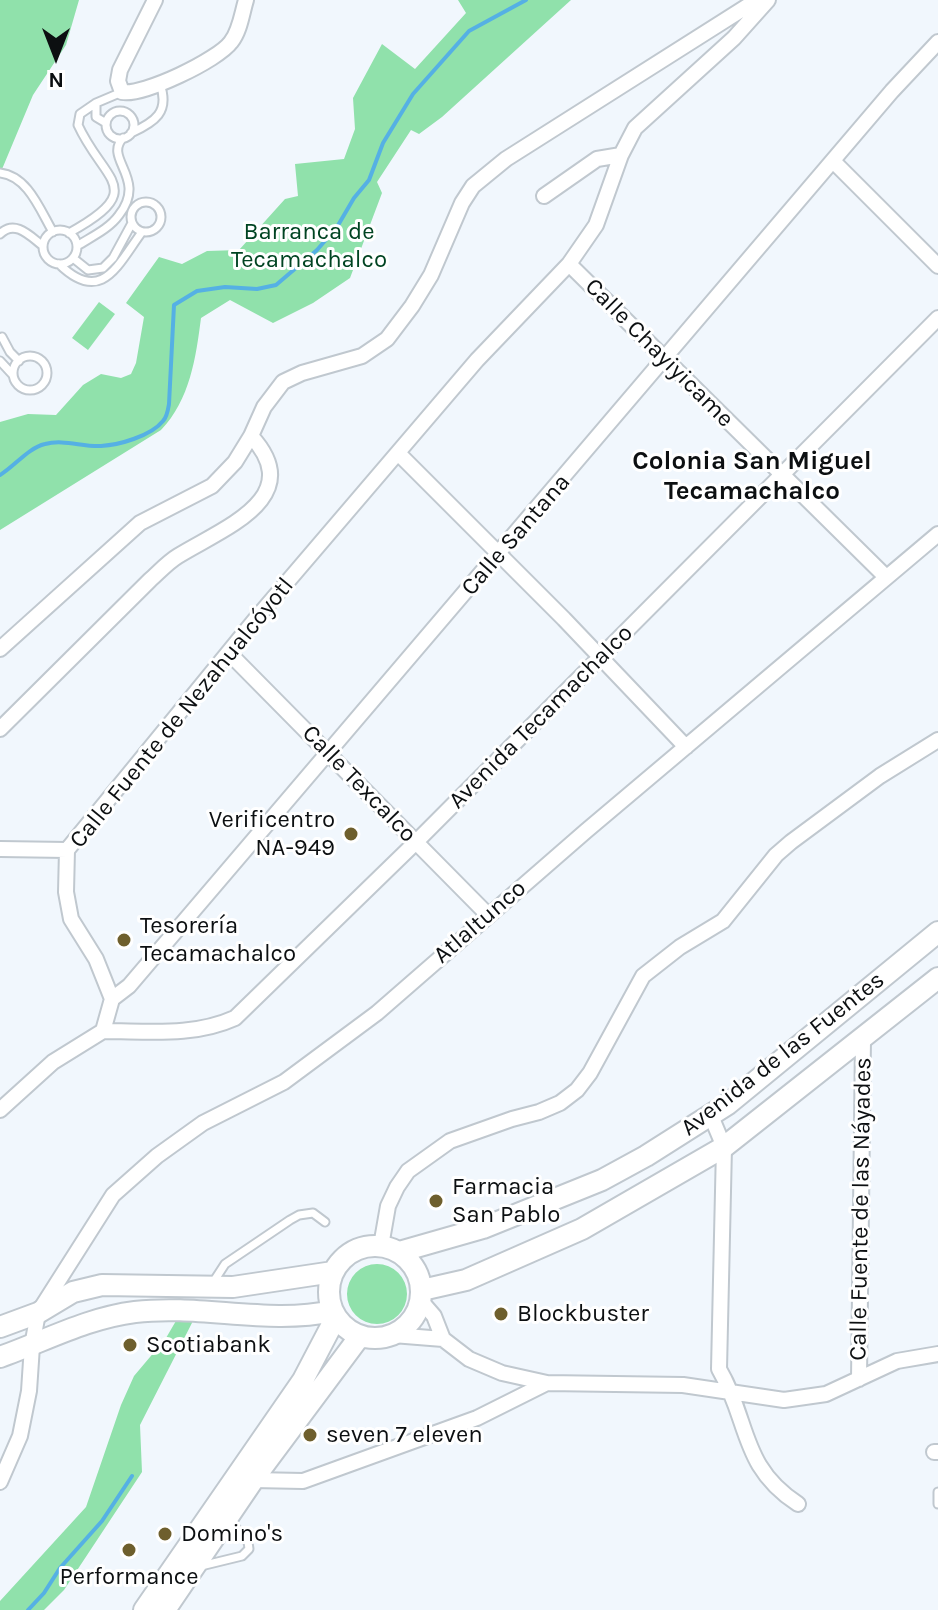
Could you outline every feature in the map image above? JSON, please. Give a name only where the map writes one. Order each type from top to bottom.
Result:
[{"type":"main road","name":"Avenida de las Fuentes","points":[[390,1249],[483,1228],[602,1180],[646,1156],[711,1116],[938,932]]},
{"type":"main road","name":"Avenida de las Fuentes","points":[[422,1296],[582,1229],[724,1147],[938,978]]},
{"type":"main road","points":[[369,1246],[390,1249],[413,1264],[421,1281],[422,1296],[416,1315],[406,1327],[393,1335],[377,1338],[360,1336],[346,1328],[334,1314],[329,1292],[333,1272],[347,1254],[369,1246]]},
{"type":"main road","points":[[2,1326],[38,1313],[73,1292],[102,1285],[233,1287],[333,1272]]},
{"type":"main road","points":[[0,1357],[73,1327],[134,1312],[198,1310],[299,1316],[334,1314]]},
{"type":"main road","points":[[144,1610],[303,1380],[334,1314]]},
{"type":"main road","points":[[2,1326],[16,1330],[32,1346]]},
{"type":"main road","points":[[165,1610],[253,1480],[360,1336]]},
{"type":"street","points":[[155,0],[120,70],[118,81],[122,92],[135,92],[160,83],[224,50],[235,37],[246,0]]},
{"type":"street","points":[[0,649],[140,523],[212,486],[235,462],[264,407],[283,382],[302,373],[362,356],[387,339],[431,275],[462,203],[486,174],[757,0]]},
{"type":"street","points":[[569,264],[596,225],[621,155],[635,128],[734,38],[768,0]]},
{"type":"street","name":"Calle Santana","points":[[112,999],[129,986],[892,91],[938,42]]},
{"type":"street","points":[[544,196],[597,159],[621,155]]},
{"type":"street","points":[[834,162],[938,266]]},
{"type":"street","name":"Calle Chayiyicame","points":[[569,264],[886,577]]},
{"type":"street","name":"Calle Fuente de Nezahualcóyotl","points":[[112,999],[96,959],[71,919],[66,892],[67,850],[477,360],[569,264]]},
{"type":"street","name":"Avenida Tecamachalco","points":[[103,1031],[190,1032],[215,1027],[235,1018],[416,842],[938,318]]},
{"type":"street","points":[[0,729],[176,557],[234,523],[263,500],[270,487],[272,472],[265,451],[251,436]]},
{"type":"street","points":[[398,453],[564,619],[686,747]]},
{"type":"street","name":"Atlaltunco","points":[[38,1313],[113,1195],[135,1175],[203,1123],[284,1082],[377,1013],[488,915],[938,534]]},
{"type":"street","name":"Calle Texcalco","points":[[229,653],[488,915]]},
{"type":"street","points":[[390,1249],[388,1206],[408,1171],[450,1141],[539,1112],[560,1103],[577,1090],[590,1073],[643,976],[680,947],[723,921],[776,855],[791,842],[880,776],[938,740]]},
{"type":"street","points":[[0,849],[67,850]]},
{"type":"street","points":[[0,1110],[53,1062],[103,1031],[112,999]]},
{"type":"street","name":"Calle Fuente de las Náyades","points":[[859,1379],[863,1039]]},
{"type":"street","points":[[711,1116],[724,1147],[719,1369],[732,1393],[744,1435],[759,1467],[778,1490],[798,1504]]},
{"type":"street","points":[[422,1296],[443,1339],[469,1359],[502,1373],[547,1383],[683,1385],[784,1400],[826,1394],[897,1361],[938,1354]]},
{"type":"street","points":[[0,1482],[20,1436],[38,1313]]},
{"type":"street","points":[[393,1335],[443,1339]]},
{"type":"street","points":[[253,1480],[303,1481],[477,1418],[547,1383]]},
{"type":"lane","points":[[59,264],[73,258],[77,246],[108,226],[126,205],[130,188],[116,153],[117,144],[161,112],[165,101],[160,83]]},
{"type":"lane","points":[[69,233],[106,210],[115,190],[111,176],[78,125],[80,114],[122,92]]},
{"type":"lane","points":[[96,103],[96,117],[106,123]]},
{"type":"lane","points":[[123,138],[112,137],[106,128],[111,113],[122,111],[131,117],[134,122],[131,133]]},
{"type":"lane","points":[[0,173],[13,176],[25,188],[53,232]]},
{"type":"lane","points":[[73,258],[88,270],[103,268],[113,258],[132,223],[135,207],[145,202],[155,205],[161,215],[154,230],[142,232],[115,271],[102,281],[76,278],[46,256],[43,246],[53,232],[64,231],[69,233],[77,246]]},
{"type":"lane","points":[[132,223],[142,232]]},
{"type":"lane","points":[[0,234],[6,228],[13,227],[43,246]]},
{"type":"lane","points":[[1,338],[19,361]]},
{"type":"lane","points":[[0,361],[17,384],[26,389],[37,388],[44,381],[47,371],[42,362],[33,357],[19,361]]},
{"type":"lane","points":[[13,375],[19,361]]},
{"type":"lane","points":[[211,1287],[225,1264],[290,1220],[313,1213],[325,1222]]},
{"type":"lane","points":[[938,1492],[938,1504]]},
{"type":"lane","points":[[192,1570],[247,1553],[248,1542],[228,1518]]},
{"type":"green space","points":[[0,0],[79,0],[66,45],[33,95],[0,174]]},
{"type":"green space","name":"Barranca de Tecamachalco","points":[[458,0],[571,0],[442,117],[419,134],[411,130],[377,182],[382,193],[350,278],[313,303],[273,323],[230,300],[201,318],[194,363],[185,392],[161,430],[0,530],[0,422],[28,414],[56,415],[83,385],[101,374],[121,378],[131,374],[136,363],[144,317],[126,303],[159,257],[182,264],[207,251],[239,250],[285,199],[298,196],[295,164],[344,159],[355,129],[353,98],[382,44],[415,69],[466,13]]},
{"type":"green space","points":[[99,302],[115,314],[88,350],[72,338]]},
{"type":"green space","points":[[377,1264],[388,1266],[398,1273],[405,1283],[405,1305],[398,1315],[388,1322],[377,1324],[366,1322],[356,1315],[349,1305],[347,1294],[349,1283],[356,1273],[366,1266]]},
{"type":"green space","points":[[180,1314],[195,1317],[140,1425],[142,1472],[64,1590],[44,1610],[0,1610],[0,1601],[86,1507],[134,1376],[166,1338]]},
{"type":"waterway","points":[[0,475],[33,449],[45,444],[108,445],[134,439],[158,426],[165,418],[169,404],[174,305],[197,291],[225,287],[257,289],[276,285],[317,250],[369,180],[383,143],[413,94],[469,31],[526,0]]},
{"type":"waterway","points":[[28,1610],[102,1521],[132,1476]]},
{"type":"place","name":"Verificentro NA-949","points":[[351,834]]},
{"type":"place","name":"Tesorería Tecamachalco","points":[[124,940]]},
{"type":"place","name":"Farmacia San Pablo","points":[[436,1201]]},
{"type":"place","name":"Blockbuster","points":[[501,1314]]},
{"type":"place","name":"Scotiabank","points":[[130,1345]]},
{"type":"place","name":"seven 7 eleven","points":[[310,1435]]},
{"type":"place","name":"Domino's","points":[[165,1534]]},
{"type":"place","name":"Performance","points":[[129,1550]]},
{"type":"district","name":"Colonia San Miguel Tecamachalco","points":[[752,477]]}]
